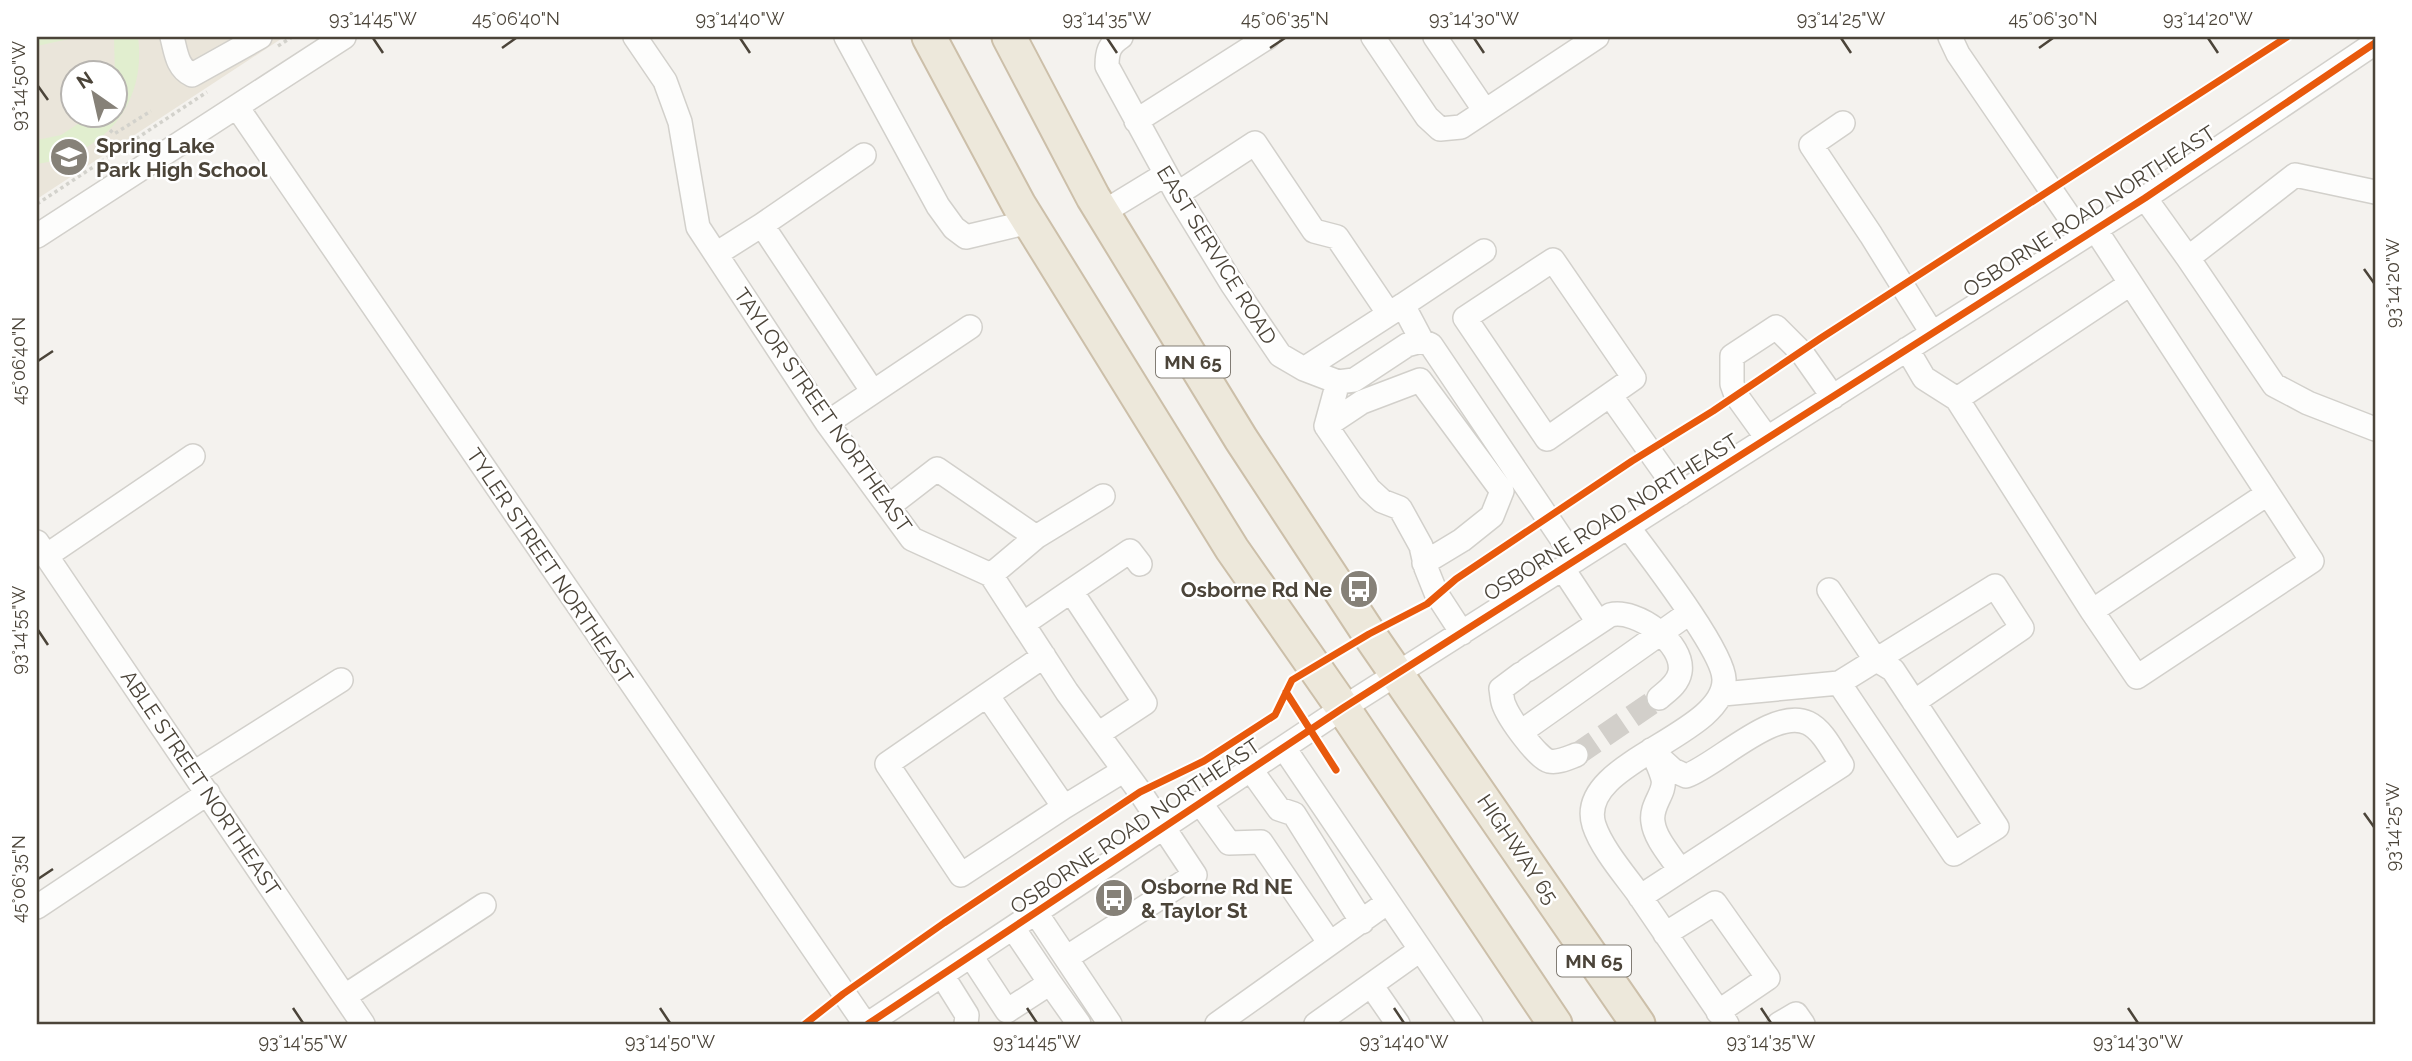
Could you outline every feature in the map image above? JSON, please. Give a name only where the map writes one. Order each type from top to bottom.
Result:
[{"type":"highway","name":"MN 65","points":[[929,37],[1030,222],[1232,549],[1343,708],[1555,1024]]},
{"type":"highway","name":"MN 65","points":[[1009,37],[1102,212],[1241,439],[1397,674]]},
{"type":"highway","name":"HIGHWAY 65","points":[[1397,674],[1638,1024]]},
{"type":"street","points":[[172,37],[183,71],[192,75],[265,44]]},
{"type":"street","points":[[37,236],[344,37]]},
{"type":"street","name":"TAYLOR STREET NORTHEAST","points":[[635,37],[665,81],[680,122],[698,227],[827,423],[912,539],[991,575]]},
{"type":"street","points":[[846,37],[938,206],[954,228],[966,237],[1030,222]]},
{"type":"street","name":"EAST SERVICE ROAD","points":[[1121,37],[1113,42],[1107,52],[1107,66],[1172,184],[1269,342],[1280,355],[1304,369],[1338,382]]},
{"type":"street","points":[[1136,121],[1268,37]]},
{"type":"street","points":[[1373,37],[1427,117],[1440,129],[1461,127],[1597,37]]},
{"type":"street","points":[[1435,37],[1485,111]]},
{"type":"street","points":[[1907,349],[1924,378],[1957,399],[2137,677],[2312,561],[2130,284],[2089,233],[1958,54],[1950,37]]},
{"type":"street","name":"OSBORNE ROAD NORTHEAST","points":[[867,1024],[1343,708],[2145,198],[2375,43]]},
{"type":"street","name":"TYLER STREET NORTHEAST","points":[[237,107],[867,1024]]},
{"type":"street","points":[[1843,123],[1811,145],[1871,234],[1932,333]]},
{"type":"street","points":[[1102,212],[1172,184],[1255,143],[1314,231],[1337,237],[1422,341],[1431,345],[1503,451],[1570,564],[1592,613]]},
{"type":"street","points":[[716,254],[864,155]]},
{"type":"street","points":[[2188,257],[2295,175],[2375,192]]},
{"type":"street","points":[[2145,198],[2274,386],[2308,403],[2375,429]]},
{"type":"street","points":[[762,225],[873,392]]},
{"type":"street","points":[[1304,369],[1484,251]]},
{"type":"street","points":[[1553,260],[1634,378],[1610,395],[1547,439],[1465,318],[1553,260]]},
{"type":"street","points":[[1957,399],[2130,284]]},
{"type":"street","points":[[827,423],[970,327]]},
{"type":"street","points":[[1767,438],[1737,396],[1732,384],[1732,356],[1776,327],[1802,353],[1833,397]]},
{"type":"street","points":[[1422,341],[1407,345],[1354,380],[1338,382],[1326,426],[1368,489],[1382,501],[1400,508],[1421,545],[1424,563],[1436,593],[1462,633]]},
{"type":"street","points":[[1326,426],[1362,402],[1420,380],[1502,491],[1492,516],[1462,540],[1424,563]]},
{"type":"street","points":[[1610,395],[1680,494]]},
{"type":"street","points":[[1481,465],[1503,451]]},
{"type":"street","points":[[41,549],[193,456]]},
{"type":"street","points":[[888,506],[937,469],[1036,537]]},
{"type":"street","points":[[2092,611],[2267,494]]},
{"type":"street","points":[[1066,958],[1195,875],[991,575],[1036,537],[1103,496]]},
{"type":"street","points":[[1628,527],[1720,661],[1724,677],[1723,694],[1707,714],[1617,773],[1600,789],[1593,809],[1593,824],[1612,857],[1640,897],[1665,934],[1723,1018],[1768,978],[1715,903],[1665,934]]},
{"type":"street","name":"ABLE STREET NORTHEAST","points":[[41,549],[363,1024]]},
{"type":"street","points":[[1023,624],[1130,551],[1140,564]]},
{"type":"street","points":[[1723,694],[1839,683],[1995,586],[2022,628],[1914,702]]},
{"type":"street","points":[[1829,590],[1875,659],[1893,670],[1997,827],[1954,854],[1839,683]]},
{"type":"street","points":[[1071,591],[1145,702],[1098,734]]},
{"type":"street","points":[[1524,672],[1592,613],[1621,603],[1643,612],[1653,628]]},
{"type":"street","points":[[1576,755],[1558,761],[1548,761],[1540,757],[1504,705],[1501,689],[1610,615],[1620,612],[1630,614],[1653,628],[1669,643],[1680,663],[1677,682],[1659,698]]},
{"type":"street","points":[[1521,732],[1653,628],[1689,613]]},
{"type":"street","points":[[1044,656],[887,764],[961,875],[1123,771]]},
{"type":"street","points":[[194,773],[341,680]]},
{"type":"street","points":[[987,695],[1064,807]]},
{"type":"street","points":[[1640,897],[1842,765],[1814,726],[1808,722],[1793,721],[1766,728],[1692,774],[1684,775],[1662,789]]},
{"type":"street","points":[[1284,748],[1471,1024]]},
{"type":"street","points":[[1651,750],[1673,771],[1684,775]]},
{"type":"street","points":[[1651,750],[1663,778],[1652,821],[1681,870]]},
{"type":"street","points":[[1251,770],[1279,809],[1294,814],[1362,922]]},
{"type":"street","points":[[37,907],[208,793]]},
{"type":"street","points":[[1202,804],[1229,844],[1261,842],[1329,942]]},
{"type":"street","points":[[1298,821],[1322,806]]},
{"type":"street","points":[[1321,858],[1346,841]]},
{"type":"street","points":[[1217,1024],[1388,902]]},
{"type":"street","points":[[345,996],[484,905]]},
{"type":"street","points":[[1036,913],[1110,1024]]},
{"type":"street","points":[[1013,928],[1079,1024]]},
{"type":"street","points":[[1316,1024],[1420,950]]},
{"type":"street","points":[[971,956],[1007,1011],[1050,983]]},
{"type":"street","points":[[942,975],[967,1014],[966,1024]]},
{"type":"street","points":[[1371,985],[1398,1024]]},
{"type":"street","points":[[1779,1024],[1796,1014],[1803,1024]]},
{"type":"path","points":[[265,44],[292,37]]},
{"type":"path","points":[[37,205],[216,86]]},
{"type":"path","points":[[130,124],[151,111]]},
{"type":"path","points":[[110,130],[114,134],[120,130]]},
{"type":"shaded area","name":"Spring Lake Park High School","points":[[37,37],[284,37],[37,199]]},
{"type":"green space","points":[[37,37],[78,37],[37,46]]},
{"type":"green space","points":[[114,37],[138,37],[139,62],[130,97],[130,60],[115,60]]},
{"type":"green space","points":[[69,130],[109,130],[82,150],[61,159],[37,164],[37,140],[61,135]]},
{"type":"tunnel","points":[[1576,755],[1659,698]]},
{"type":"cycle path","points":[[805,1024],[944,923],[1140,792],[1204,761],[1275,715],[1292,680],[1369,634],[1427,604],[1456,579],[1632,461],[2287,37]]},
{"type":"cycle path","points":[[868,1024],[1343,708],[2145,198],[2375,43]]},
{"type":"cycle path","points":[[1286,692],[1336,770]]},
{"type":"place","name":"Spring Lake Park High School","points":[[69,157]]},
{"type":"place","name":"Osborne Rd Ne","points":[[1359,589]]},
{"type":"place","name":"Osborne Rd NE & Taylor St","points":[[1114,898]]}]
